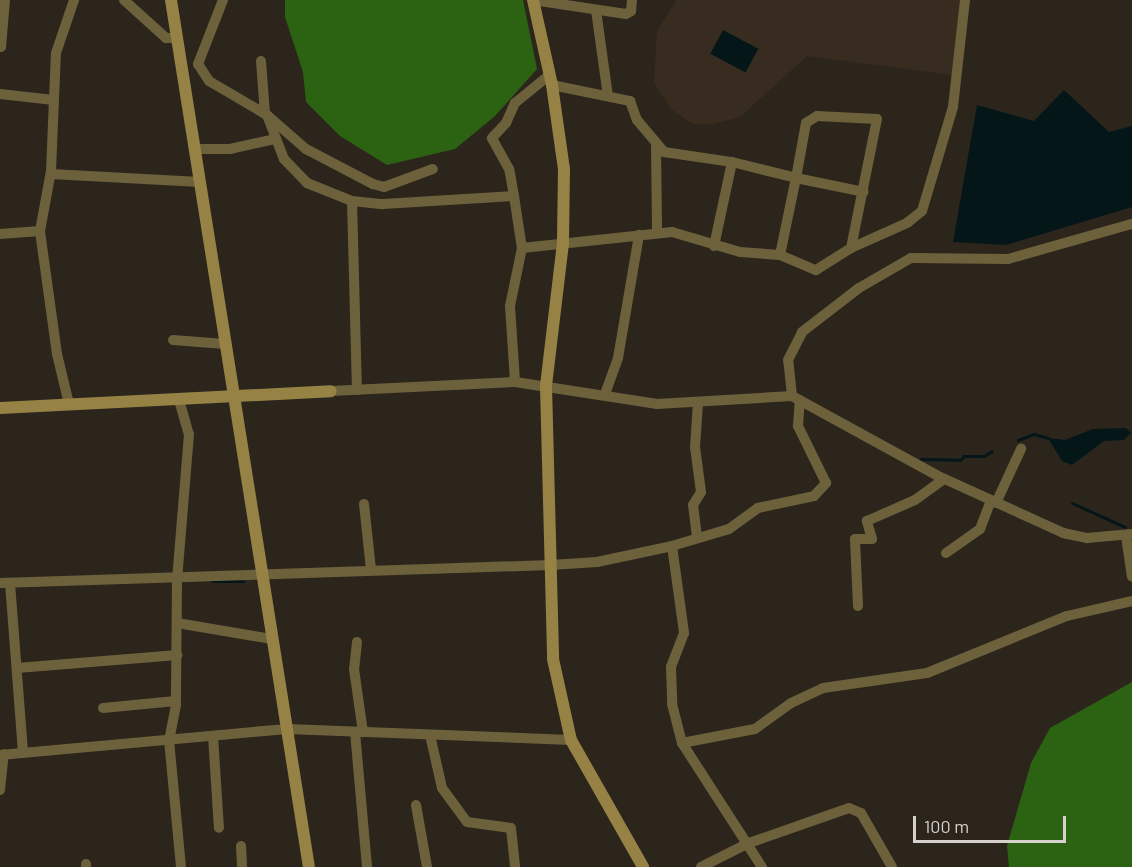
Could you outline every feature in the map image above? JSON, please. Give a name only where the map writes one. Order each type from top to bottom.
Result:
[{"type":"street","points":[[1,47],[5,0]]},
{"type":"street","points":[[69,404],[57,354],[40,231],[51,174],[56,53],[74,0]]},
{"type":"street","points":[[124,0],[166,38],[176,38]]},
{"type":"street","points":[[171,0],[309,867]]},
{"type":"street","points":[[198,64],[223,0]]},
{"type":"street","points":[[632,0],[631,11],[626,14],[533,0],[550,80],[564,169],[563,243],[546,386],[553,659],[572,740],[644,867]]},
{"type":"street","points":[[522,248],[657,233],[689,236],[714,246],[780,255],[816,270],[851,248],[907,223],[922,210],[953,107],[965,0]]},
{"type":"street","points":[[596,10],[608,96]]},
{"type":"street","points":[[261,61],[266,115],[274,140],[284,159],[307,183],[351,201],[383,204],[514,196]]},
{"type":"street","points":[[181,65],[198,64]]},
{"type":"street","points":[[198,64],[209,81],[266,115],[306,149],[373,184],[384,187],[433,169]]},
{"type":"street","points":[[515,382],[510,306],[522,248],[509,169],[492,138],[506,123],[515,103],[550,80],[630,101],[637,120],[656,146],[674,156],[732,162],[864,192]]},
{"type":"street","points":[[0,94],[54,100]]},
{"type":"street","points":[[780,255],[806,123],[817,116],[877,119],[851,248]]},
{"type":"street","points":[[195,149],[230,149],[274,140]]},
{"type":"street","points":[[656,146],[657,233]]},
{"type":"street","points":[[714,246],[732,162]]},
{"type":"street","points":[[51,174],[200,182]]},
{"type":"street","points":[[351,201],[357,390]]},
{"type":"street","points":[[22,753],[16,668],[5,583],[262,577],[371,570],[597,562],[672,546],[729,529],[765,505],[814,496],[826,483],[798,426],[796,398],[788,360],[798,337],[859,288],[911,258],[1008,259],[1132,224]]},
{"type":"street","points":[[0,234],[40,231]]},
{"type":"street","points":[[605,394],[618,357],[639,235]]},
{"type":"street","points":[[173,340],[225,344]]},
{"type":"street","points":[[0,408],[515,382],[605,394],[657,404],[796,398],[944,479],[1063,533],[1087,538],[1129,535],[1132,578]]},
{"type":"street","points":[[179,400],[189,434],[177,579],[176,700],[169,740],[181,867]]},
{"type":"street","points":[[697,537],[693,505],[701,492],[695,447],[698,403]]},
{"type":"street","points":[[946,553],[980,529],[1021,449]]},
{"type":"street","points":[[858,606],[855,539],[872,539],[867,521],[915,500],[944,479]]},
{"type":"street","points":[[364,504],[371,570]]},
{"type":"street","points":[[672,546],[684,633],[671,667],[672,704],[682,742],[749,843],[762,867]]},
{"type":"street","points":[[682,742],[755,729],[791,703],[823,688],[927,673],[1067,616],[1132,601]]},
{"type":"street","points":[[177,623],[272,639]]},
{"type":"street","points":[[357,642],[354,669],[367,867]]},
{"type":"street","points":[[16,668],[177,655]]},
{"type":"street","points":[[103,708],[176,700]]},
{"type":"street","points":[[0,790],[2,755],[287,729],[572,740]]},
{"type":"street","points":[[430,735],[442,788],[467,822],[511,828],[515,867]]},
{"type":"street","points":[[213,736],[219,828]]},
{"type":"street","points":[[416,805],[427,867]]},
{"type":"street","points":[[701,867],[749,843],[849,807],[861,813],[892,867]]},
{"type":"street","points":[[241,846],[242,867]]},
{"type":"shaded area","points":[[677,0],[962,0],[952,75],[807,56],[740,117],[713,124],[693,124],[671,109],[654,83],[657,31]]},
{"type":"shaded area","points":[[723,30],[758,49],[746,73],[710,54]]},
{"type":"shaded area","points":[[1064,90],[1109,132],[1132,126],[1132,207],[1006,245],[953,242],[977,105],[1034,121]]},
{"type":"shaded area","points":[[1126,428],[1131,433],[1124,440],[1104,441],[1072,465],[1062,461],[1048,438],[1065,440],[1093,429]]},
{"type":"green space","points":[[285,0],[523,0],[537,69],[495,116],[455,149],[387,165],[340,136],[306,102],[303,72],[285,17]]},
{"type":"green space","points":[[1132,682],[1132,867],[1009,867],[1007,846],[1031,763],[1050,728]]},
{"type":"waterway","points":[[1018,440],[1034,434],[1048,438]]},
{"type":"waterway","points":[[921,459],[960,460],[964,456],[984,456],[992,451]]},
{"type":"waterway","points":[[1072,503],[1125,527]]},
{"type":"waterway","points":[[212,581],[243,581]]}]
